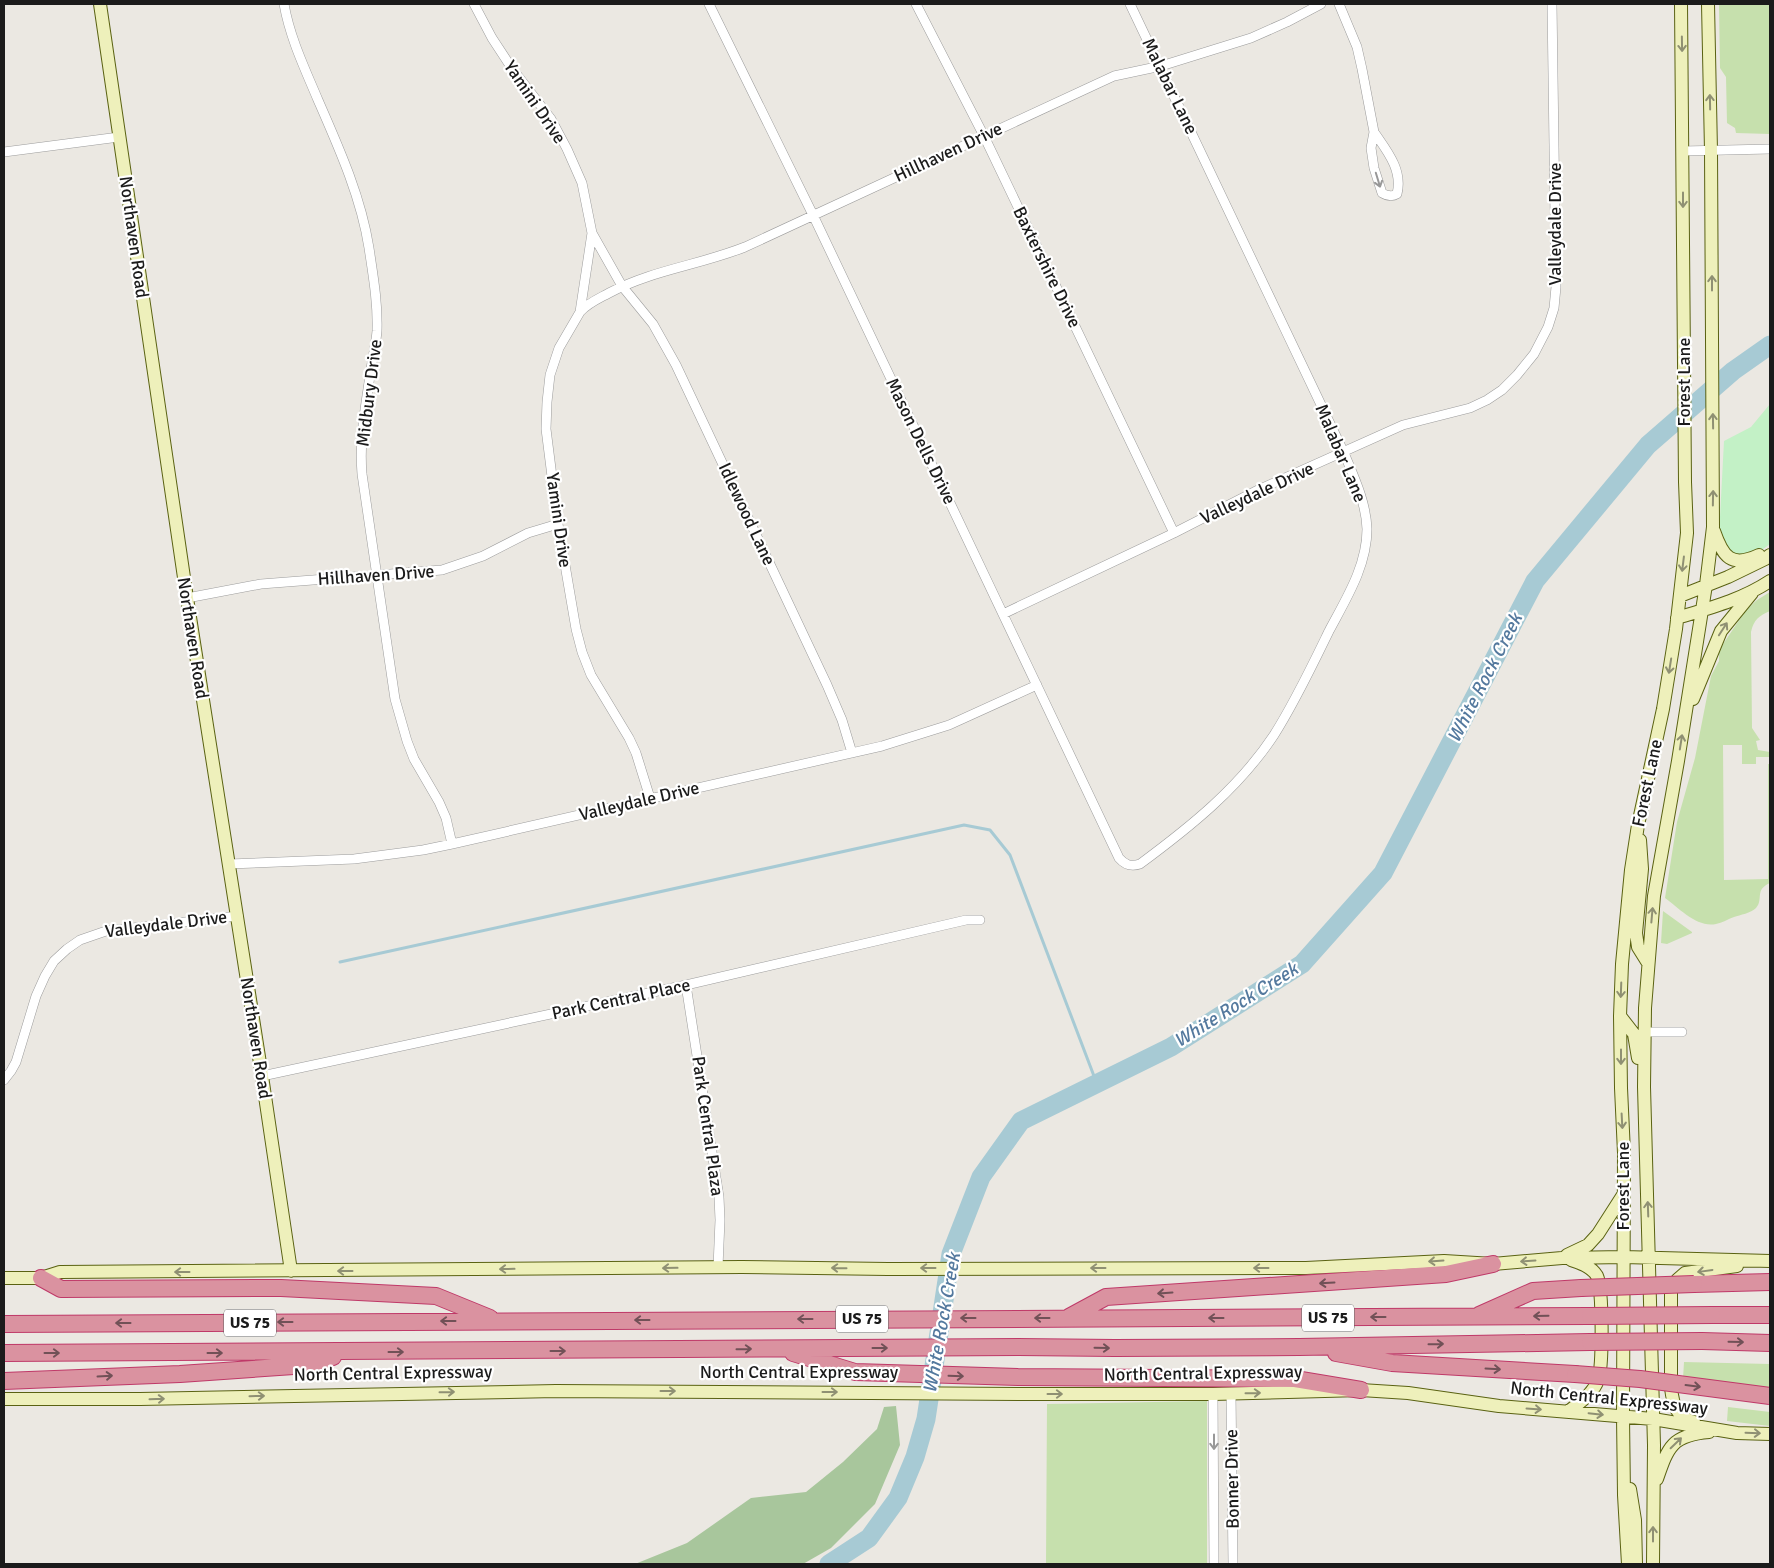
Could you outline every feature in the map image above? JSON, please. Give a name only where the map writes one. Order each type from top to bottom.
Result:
[{"type":"highway","points":[[1067,1318],[1106,1297],[1446,1274],[1493,1264]]},
{"type":"highway","points":[[41,1278],[61,1289],[281,1288],[436,1296],[497,1321]]},
{"type":"highway","points":[[1473,1317],[1533,1290],[1770,1282]]},
{"type":"highway","name":"US 75","points":[[4,1324],[1770,1315]]},
{"type":"highway","name":"North Central Expressway","points":[[4,1353],[1299,1347],[1702,1341],[1770,1343]]},
{"type":"highway","points":[[1299,1347],[1392,1364],[1640,1379],[1770,1396]]},
{"type":"highway","points":[[779,1349],[855,1372],[1018,1377],[1295,1379],[1361,1390]]},
{"type":"highway","points":[[4,1381],[180,1374],[308,1365],[347,1352]]},
{"type":"main road","name":"Northaven Road","points":[[100,4],[187,598],[238,916],[291,1271]]},
{"type":"main road","name":"Forest Lane","points":[[1628,1564],[1623,1417],[1624,1257],[1620,1016],[1622,964],[1631,870],[1638,825],[1663,709],[1680,596],[1687,533],[1681,4]]},
{"type":"main road","name":"Forest Lane","points":[[1653,1564],[1654,1445],[1644,1032],[1654,896],[1706,585],[1713,527],[1711,151],[1708,4]]},
{"type":"main road","points":[[1713,527],[1720,549],[1727,557],[1748,560],[1770,549]]},
{"type":"main road","points":[[1680,596],[1728,577],[1765,559],[1770,554]]},
{"type":"main road","points":[[1677,618],[1752,593],[1770,581]]},
{"type":"main road","points":[[1684,722],[1721,631],[1752,593]]},
{"type":"main road","points":[[1638,825],[1642,863],[1636,933],[1638,947],[1648,963]]},
{"type":"main road","points":[[1644,1087],[1634,1034],[1620,1016],[1632,1014],[1645,1008]]},
{"type":"main road","points":[[1562,1258],[1588,1245],[1598,1234],[1623,1195]]},
{"type":"main road","points":[[4,1278],[41,1278],[60,1272],[718,1267],[888,1269],[1306,1268],[1444,1261],[1493,1264],[1562,1258],[1624,1257],[1770,1261]]},
{"type":"main road","points":[[1562,1258],[1584,1264],[1591,1269],[1596,1275],[1600,1290],[1600,1368],[1598,1380],[1588,1397],[1569,1411]]},
{"type":"main road","points":[[1725,1430],[1687,1420],[1681,1416],[1673,1404],[1671,1388],[1671,1291],[1677,1280],[1685,1273],[1770,1261]]},
{"type":"main road","name":"North Central Expressway","points":[[4,1399],[140,1399],[556,1390],[1213,1394],[1361,1390],[1408,1393],[1499,1406],[1653,1419],[1737,1433],[1770,1434]]},
{"type":"main road","points":[[1653,1504],[1656,1483],[1664,1460],[1676,1441],[1686,1435],[1725,1430]]},
{"type":"main road","points":[[1624,1470],[1632,1496],[1636,1520],[1636,1564]]},
{"type":"street","name":"Midbury Drive","points":[[284,4],[302,62],[342,154],[369,246],[376,298],[377,332],[362,427],[362,474],[395,699],[400,721],[414,759],[446,818],[452,844]]},
{"type":"street","name":"Yamini Drive","points":[[474,4],[492,38],[511,67],[551,119],[567,149],[582,183],[592,233],[622,286]]},
{"type":"street","name":"Mason Dells Drive","points":[[709,4],[813,215],[1120,858],[1127,865],[1140,864]]},
{"type":"street","name":"Baxtershire Drive","points":[[916,4],[984,136],[1174,533]]},
{"type":"street","name":"Malabar Lane","points":[[1130,4],[1344,453],[1359,487],[1367,530],[1363,558],[1355,581],[1291,706],[1273,736],[1232,787],[1204,814],[1140,864]]},
{"type":"street","name":"Hillhaven Drive","points":[[580,312],[588,304],[622,286],[655,273],[729,254],[1114,76],[1161,66],[1251,38],[1322,4]]},
{"type":"street","points":[[1339,4],[1357,47],[1374,132],[1371,148],[1374,168],[1382,193],[1387,196],[1397,194],[1399,185],[1398,175],[1391,156],[1374,132]]},
{"type":"street","name":"Valleydale Drive","points":[[1004,614],[1174,533],[1258,490],[1403,425],[1470,408],[1502,390],[1517,375],[1534,354],[1548,327],[1554,308],[1556,287],[1552,4]]},
{"type":"street","points":[[4,152],[119,138]]},
{"type":"street","points":[[1683,151],[1770,149]]},
{"type":"street","name":"Yamini Drive","points":[[592,233],[580,312],[559,348],[550,376],[546,402],[546,429],[558,524],[576,629],[582,652],[590,675],[629,738],[636,753],[650,798]]},
{"type":"street","name":"Idlewood Lane","points":[[622,286],[653,324],[676,365],[827,684],[842,720],[852,753]]},
{"type":"street","name":"Hillhaven Drive","points":[[187,598],[261,584],[442,570],[483,556],[528,533],[558,524]]},
{"type":"street","name":"Valleydale Drive","points":[[229,864],[354,859],[452,844],[882,746],[949,725],[1037,685]]},
{"type":"street","name":"Valleydale Drive","points":[[4,1080],[16,1062],[36,996],[45,976],[54,961],[67,949],[80,940],[106,931],[238,916]]},
{"type":"street","name":"Park Central Place","points":[[262,1076],[686,985],[966,920],[980,920]]},
{"type":"street","name":"Park Central Plaza","points":[[686,985],[719,1197],[718,1267]]},
{"type":"street","points":[[1644,1032],[1682,1032]]},
{"type":"street","name":"Bonner Drive","points":[[1231,1393],[1233,1564]]},
{"type":"street","name":"Bonner Drive","points":[[1213,1394],[1214,1564]]},
{"type":"green space","points":[[1719,4],[1770,4],[1770,134],[1736,133],[1735,128],[1727,123],[1726,77],[1720,68]]},
{"type":"green space","points":[[1770,404],[1770,544],[1755,555],[1734,556],[1719,536],[1724,441],[1751,427]]},
{"type":"green space","points":[[1770,592],[1770,611],[1758,618],[1751,632],[1752,728],[1760,740],[1756,741],[1758,750],[1770,752],[1770,757],[1756,757],[1756,764],[1742,764],[1742,745],[1723,745],[1724,880],[1768,879],[1768,764],[1770,764],[1770,883],[1762,889],[1758,905],[1754,910],[1716,924],[1702,923],[1665,898],[1677,822],[1695,758],[1711,676],[1719,661],[1719,650],[1746,610]]},
{"type":"green space","points":[[1663,911],[1692,933],[1667,944],[1661,943]]},
{"type":"green space","points":[[1684,1362],[1770,1364],[1770,1390],[1683,1379]]},
{"type":"green space","points":[[1207,1401],[1207,1564],[1046,1564],[1047,1404]]},
{"type":"green space","points":[[896,1406],[900,1445],[875,1504],[831,1548],[803,1564],[635,1564],[687,1543],[751,1498],[806,1492],[843,1462],[877,1429],[884,1407]]},
{"type":"green space","points":[[1728,1407],[1770,1412],[1770,1426],[1727,1421]]},
{"type":"waterway","name":"White Rock Creek","points":[[829,1564],[869,1538],[898,1498],[915,1457],[926,1419],[951,1254],[981,1177],[1021,1121],[1171,1047],[1302,964],[1383,873],[1535,581],[1648,445],[1733,371],[1770,345]]},
{"type":"waterway","points":[[340,962],[964,825],[990,830],[1010,855],[1097,1084]]}]
